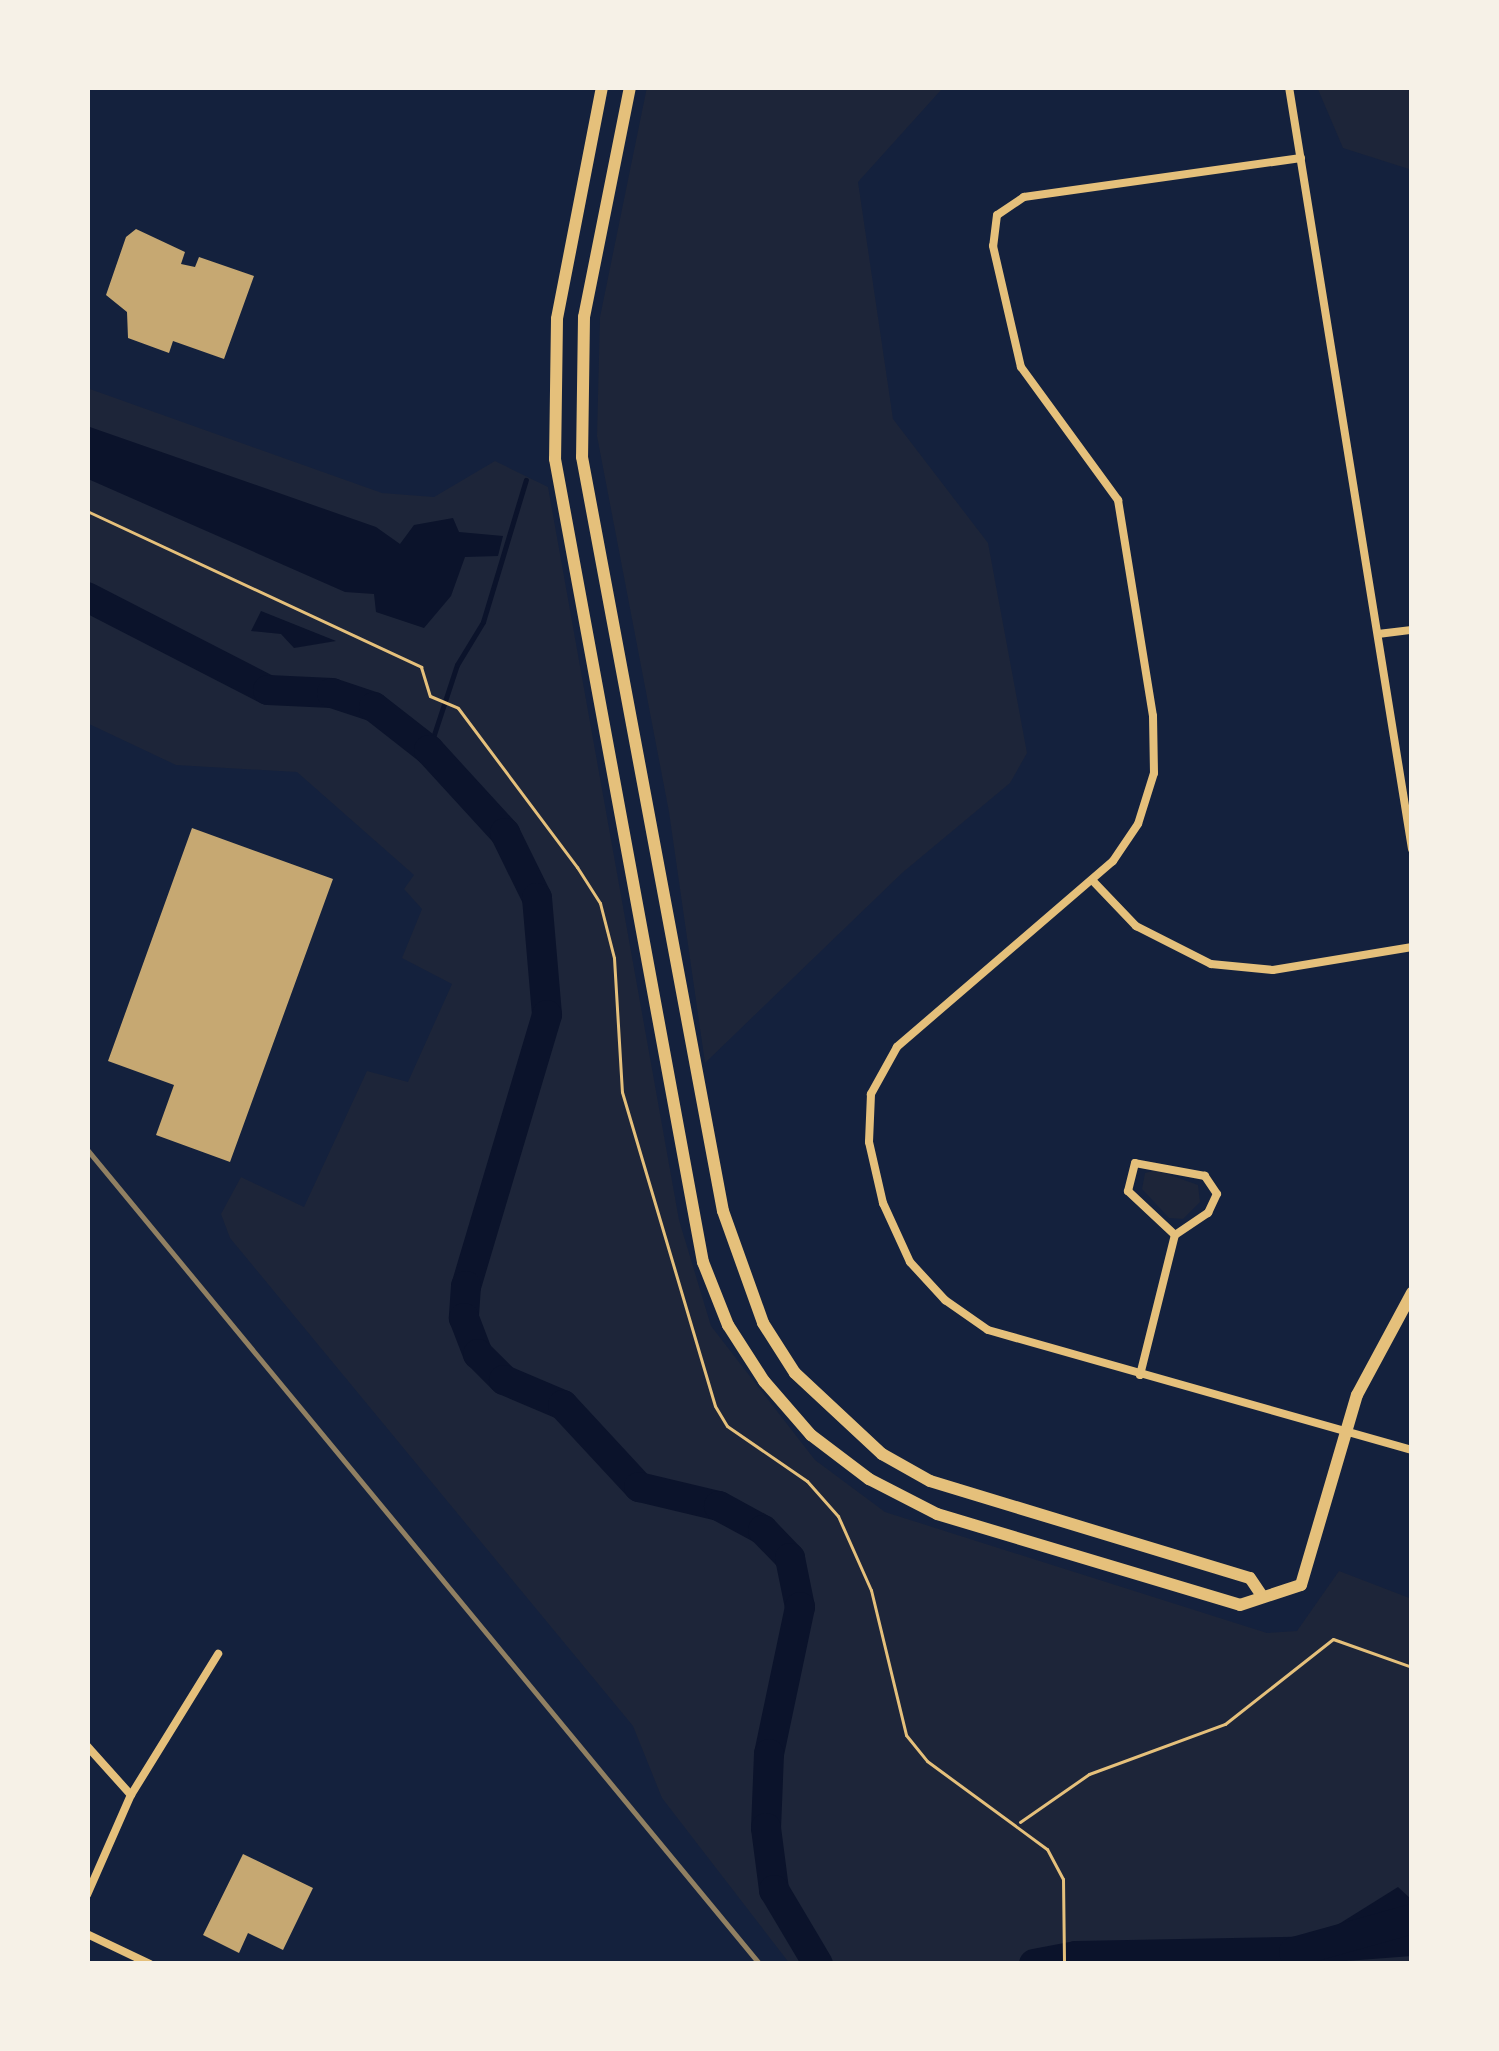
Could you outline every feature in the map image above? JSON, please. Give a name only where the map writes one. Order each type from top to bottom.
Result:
[{"type":"main road","points":[[602,87],[557,319],[555,459],[703,1262],[728,1325],[811,1435],[869,1479],[937,1514],[1240,1605],[1262,1596],[1283,1597],[1301,1585],[1382,1338],[1412,1293]]},
{"type":"main road","points":[[630,87],[584,317],[582,457],[723,1211],[763,1323],[795,1373],[882,1454],[930,1481],[1250,1578],[1262,1596]]},
{"type":"street","points":[[1289,87],[1412,848]]},
{"type":"street","points":[[1301,158],[1024,196],[1004,206],[992,230],[1021,367],[1118,500],[1156,746],[1148,802],[1126,843],[1092,880],[897,1047],[871,1094],[869,1142],[891,1225],[910,1262],[944,1300],[1005,1336],[1412,1450]]},
{"type":"street","points":[[1378,634],[1412,630]]},
{"type":"street","points":[[1092,880],[1136,926],[1211,964],[1273,970],[1412,947]]},
{"type":"street","points":[[1139,1375],[1175,1235],[1213,1207],[1214,1183],[1153,1161],[1135,1163],[1128,1191],[1175,1235]]},
{"type":"street","points":[[87,1895],[131,1795],[218,1654]]},
{"type":"street","points":[[87,1745],[131,1795]]},
{"type":"street","points":[[87,1934],[151,1964]]},
{"type":"path","points":[[87,512],[402,653],[421,667],[436,699],[458,708]]},
{"type":"path","points":[[1064,1964],[1063,1880],[1019,1823],[1089,1774],[1225,1724],[1333,1640],[1412,1667]]},
{"type":"shaded area","points":[[647,87],[954,87],[941,90],[858,182],[893,419],[988,543],[1027,753],[1010,783],[902,873],[705,1063],[669,812],[597,436],[600,317]]},
{"type":"shaded area","points":[[1317,87],[1412,87],[1412,170],[1343,148]]},
{"type":"shaded area","points":[[87,388],[382,493],[434,497],[495,461],[548,487],[679,1220],[711,1326],[815,1460],[885,1512],[1267,1633],[1297,1631],[1339,1571],[1412,1599],[1412,1964],[790,1964],[662,1798],[633,1726],[230,1238],[221,1214],[241,1177],[304,1207],[367,1071],[408,1082],[452,984],[402,958],[422,909],[404,889],[414,875],[297,772],[176,765],[87,723]]},
{"type":"shaded area","points":[[87,426],[376,527],[400,544],[414,525],[453,518],[459,532],[503,536],[498,556],[465,557],[451,596],[424,628],[376,612],[374,594],[345,592],[88,479]]},
{"type":"shaded area","points":[[261,611],[336,641],[294,648],[281,634],[251,631]]},
{"type":"shaded area","points":[[1156,1170],[1198,1185],[1200,1202],[1183,1219],[1169,1218],[1142,1189],[1145,1173]]},
{"type":"shaded area","points":[[1398,1887],[1412,1900],[1412,1956],[1306,1964],[1294,1952]]},
{"type":"building","points":[[136,229],[185,252],[181,264],[195,267],[199,257],[254,276],[224,359],[173,341],[169,353],[128,338],[127,312],[106,295],[126,237]]},
{"type":"building","points":[[192,828],[333,879],[230,1162],[156,1135],[174,1085],[108,1061]]},
{"type":"building","points":[[243,1854],[313,1888],[283,1950],[248,1933],[239,1953],[203,1935]]},
{"type":"waterway","points":[[429,750],[457,665],[483,622],[526,480]]},
{"type":"waterway","points":[[87,597],[268,690],[332,693],[374,707],[429,750],[505,833],[537,898],[547,1015],[466,1286],[464,1318],[478,1354],[504,1380],[563,1405],[639,1487],[719,1506],[763,1530],[790,1558],[800,1607],[769,1754],[766,1828],[774,1890],[818,1964]]},
{"type":"waterway","points":[[1034,1964],[1076,1956],[1294,1952],[1412,1919]]},
{"type":"railway","points":[[87,1149],[760,1964]]}]
